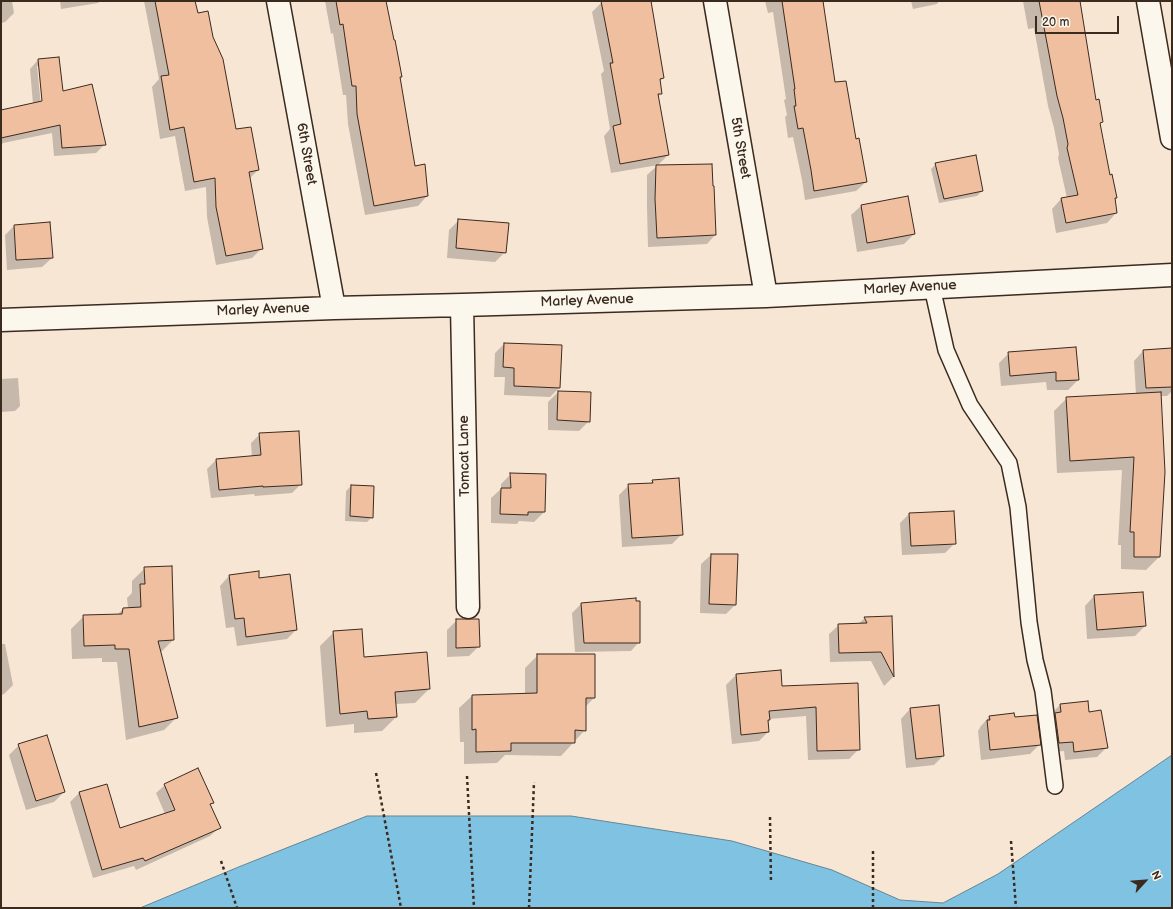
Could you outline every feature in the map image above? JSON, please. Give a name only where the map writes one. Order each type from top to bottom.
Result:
[{"type":"street","name":"6th Street","points":[[278,1],[334,308]]},
{"type":"street","name":"5th Street","points":[[715,1],[766,296]]},
{"type":"street","points":[[1148,1],[1172,138]]},
{"type":"street","name":"Marley Avenue","points":[[1,320],[334,308],[766,296],[1172,275]]},
{"type":"street","name":"Tomcat Lane","points":[[462,305],[468,607]]},
{"type":"lane","points":[[932,287],[946,350],[949,357],[970,405],[1009,463],[1018,507],[1029,622],[1035,660],[1043,691],[1055,786]]},
{"type":"path","points":[[376,774],[401,908]]},
{"type":"path","points":[[467,776],[474,908]]},
{"type":"path","points":[[529,908],[534,782]]},
{"type":"path","points":[[770,817],[771,884]]},
{"type":"path","points":[[1011,841],[1016,908]]},
{"type":"path","points":[[873,850],[873,908]]},
{"type":"path","points":[[221,861],[237,908]]},
{"type":"water","points":[[1172,755],[1172,908],[140,908],[367,816],[571,816],[732,841],[832,870],[900,900],[943,903],[998,874]]},
{"type":"building","points":[[155,1],[195,1],[198,13],[208,11],[213,37],[223,59],[236,129],[251,127],[259,170],[249,172],[263,249],[226,256],[216,207],[215,178],[194,182],[184,127],[170,130],[161,76],[169,75]]},
{"type":"building","points":[[336,1],[386,1],[402,77],[400,77],[415,166],[425,164],[428,196],[374,206],[357,114],[356,86],[352,86],[343,24],[340,25]]},
{"type":"building","points":[[601,1],[651,1],[664,78],[660,79],[662,94],[658,94],[669,155],[620,164],[613,126],[621,124],[610,63],[613,63]]},
{"type":"building","points":[[782,1],[823,1],[835,82],[846,81],[856,139],[859,138],[867,182],[814,191],[803,128],[798,129],[794,106],[796,106],[795,89]]},
{"type":"building","points":[[1039,1],[1080,1],[1096,100],[1099,99],[1103,122],[1100,123],[1110,175],[1112,174],[1117,198],[1115,198],[1117,213],[1066,223],[1061,198],[1078,195],[1067,148],[1068,144],[1057,96]]},
{"type":"building","points":[[59,57],[63,91],[92,84],[106,145],[62,148],[60,125],[1,138],[1,110],[42,101],[38,59]]},
{"type":"building","points":[[976,155],[983,191],[944,199],[935,163]]},
{"type":"building","points":[[712,164],[716,235],[657,238],[655,199],[656,165]]},
{"type":"building","points":[[908,196],[915,234],[867,243],[861,205]]},
{"type":"building","points":[[458,219],[509,223],[506,253],[456,248]]},
{"type":"building","points":[[50,222],[53,258],[16,260],[14,225]]},
{"type":"building","points":[[504,343],[562,345],[560,388],[514,386],[514,368],[503,367]]},
{"type":"building","points":[[1076,347],[1079,380],[1056,381],[1056,372],[1010,376],[1008,352]]},
{"type":"building","points":[[1172,348],[1172,387],[1146,388],[1143,350]]},
{"type":"building","points":[[558,391],[591,392],[590,422],[557,420]]},
{"type":"building","points":[[1161,392],[1165,472],[1160,557],[1134,557],[1134,532],[1130,532],[1134,457],[1070,461],[1066,397]]},
{"type":"building","points":[[299,431],[302,485],[263,486],[219,490],[216,459],[261,455],[259,433]]},
{"type":"building","points":[[510,473],[546,474],[545,512],[528,512],[528,515],[500,514],[501,488],[511,488]]},
{"type":"building","points":[[679,478],[683,535],[632,538],[628,484],[653,483],[652,480]]},
{"type":"building","points":[[351,485],[374,486],[373,518],[350,516]]},
{"type":"building","points":[[954,511],[956,544],[911,546],[909,513]]},
{"type":"building","points":[[711,554],[738,554],[736,605],[709,604]]},
{"type":"building","points":[[172,566],[174,640],[158,641],[178,718],[139,727],[129,649],[115,649],[115,645],[84,646],[83,615],[122,614],[123,608],[141,607],[140,584],[145,584],[144,567]]},
{"type":"building","points":[[259,571],[259,578],[290,574],[297,630],[246,637],[244,618],[235,619],[229,575]]},
{"type":"building","points":[[1143,592],[1146,626],[1097,630],[1094,595]]},
{"type":"building","points":[[636,598],[636,601],[640,601],[640,643],[584,643],[581,603]]},
{"type":"building","points":[[892,616],[894,677],[881,652],[839,653],[838,624],[867,623],[864,617]]},
{"type":"building","points":[[456,619],[479,619],[480,647],[456,648]]},
{"type":"building","points":[[362,629],[364,657],[427,652],[430,689],[395,692],[397,717],[368,719],[367,711],[340,714],[333,631]]},
{"type":"building","points":[[537,654],[595,654],[595,698],[586,698],[586,731],[575,730],[575,743],[511,743],[511,751],[476,752],[476,729],[472,730],[472,695],[537,693]]},
{"type":"building","points":[[781,670],[782,686],[858,683],[860,750],[817,751],[816,707],[769,711],[769,732],[741,735],[736,674]]},
{"type":"building","points":[[1088,701],[1089,712],[1101,710],[1108,748],[1074,752],[1073,742],[1059,743],[1055,713],[1061,712],[1060,704]]},
{"type":"building","points":[[939,705],[944,756],[916,759],[910,708]]},
{"type":"building","points":[[1014,713],[1015,717],[1037,715],[1041,745],[990,750],[987,720],[990,720],[989,716]]},
{"type":"building","points":[[47,735],[65,792],[36,801],[18,744]]},
{"type":"building","points":[[198,768],[214,803],[210,804],[221,828],[145,861],[143,858],[102,870],[79,792],[107,784],[120,828],[175,810],[164,784]]}]
